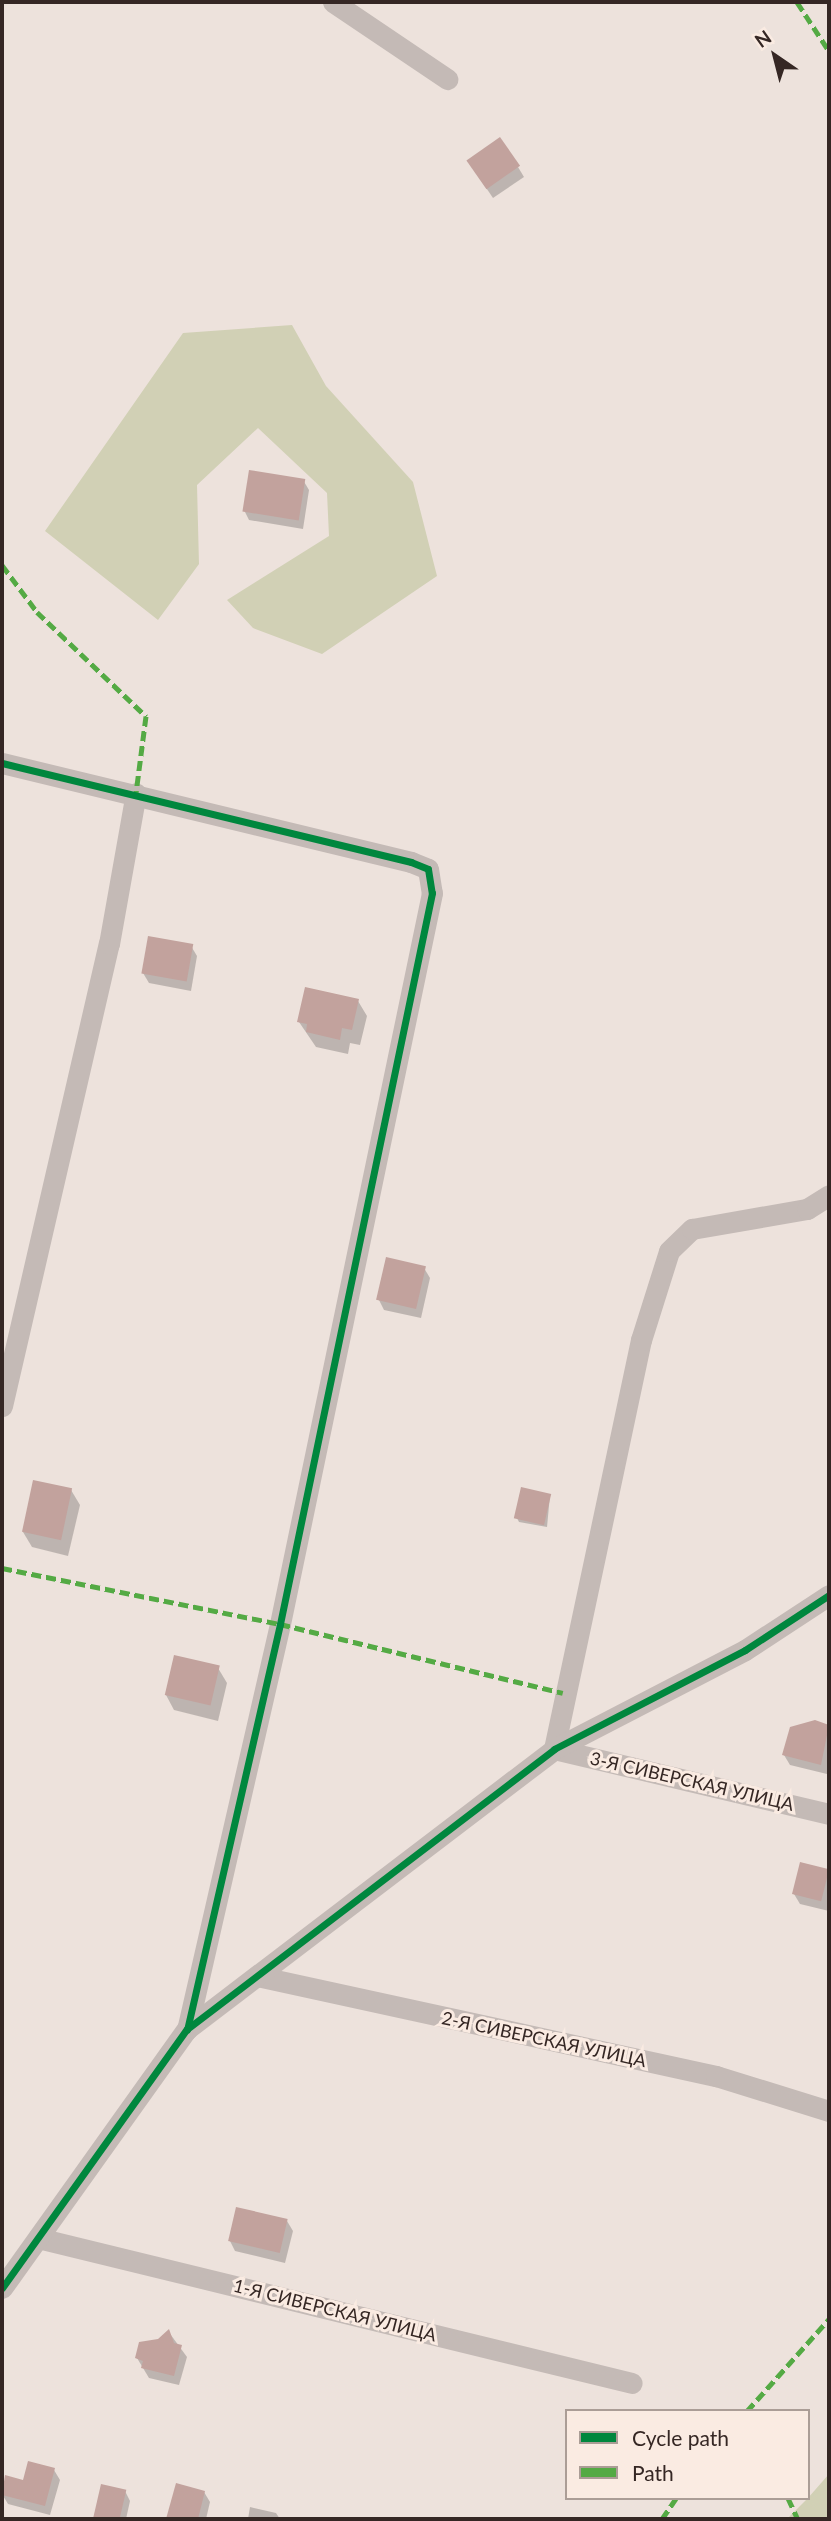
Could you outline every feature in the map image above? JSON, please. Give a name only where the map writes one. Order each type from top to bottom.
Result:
[{"type":"street","points":[[333,2],[447,79]]},
{"type":"street","points":[[2,763],[136,793],[411,862],[428,869],[432,893],[280,1624],[187,2029]]},
{"type":"street","points":[[2,1406],[109,944],[136,793]]},
{"type":"street","points":[[554,1749],[641,1340],[669,1251],[692,1229],[807,1209],[829,1195]]},
{"type":"street","points":[[2,2288],[187,2029],[554,1749],[745,1650],[829,1595]]},
{"type":"street","name":"3-Я СИВЕРСКАЯ УЛИЦА","points":[[554,1749],[829,1814]]},
{"type":"street","name":"2-Я СИВЕРСКАЯ УЛИЦА","points":[[257,1976],[716,2076],[829,2111]]},
{"type":"street","name":"1-Я СИВЕРСКАЯ УЛИЦА","points":[[37,2238],[632,2383]]},
{"type":"green space","points":[[292,325],[326,386],[413,482],[437,576],[322,654],[253,628],[227,600],[329,536],[327,493],[258,428],[197,485],[199,564],[158,620],[45,531],[183,333]]},
{"type":"green space","points":[[829,2474],[829,2519],[787,2519],[806,2500],[810,2500],[810,2496]]},
{"type":"building","points":[[500,137],[520,166],[486,189],[466,161]]},
{"type":"building","points":[[249,470],[305,479],[299,520],[242,511]]},
{"type":"building","points":[[148,936],[193,944],[187,981],[141,973]]},
{"type":"building","points":[[305,987],[359,999],[352,1030],[342,1028],[340,1040],[306,1032],[307,1024],[297,1022]]},
{"type":"building","points":[[386,1257],[426,1266],[416,1309],[376,1300]]},
{"type":"building","points":[[33,1480],[72,1488],[61,1540],[22,1532]]},
{"type":"building","points":[[521,1487],[551,1494],[544,1525],[514,1518]]},
{"type":"building","points":[[174,1655],[220,1666],[211,1706],[165,1695]]},
{"type":"building","points":[[815,1720],[829,1725],[821,1765],[782,1755],[790,1727]]},
{"type":"building","points":[[800,1862],[829,1869],[821,1901],[792,1894]]},
{"type":"building","points":[[236,2207],[288,2219],[280,2253],[228,2241]]},
{"type":"building","points":[[169,2329],[174,2343],[182,2345],[174,2376],[141,2368],[143,2361],[135,2358],[139,2342],[158,2339]]},
{"type":"building","points":[[28,2461],[55,2468],[45,2506],[2,2495],[5,2475],[23,2480]]},
{"type":"building","points":[[176,2483],[205,2491],[198,2519],[166,2519]]},
{"type":"building","points":[[101,2484],[126,2490],[120,2519],[93,2517]]},
{"type":"marked path","points":[[797,2],[829,51]]},
{"type":"marked path","points":[[2,565],[37,612],[146,716],[136,793]]},
{"type":"marked path","points":[[2,1568],[280,1624],[563,1693]]},
{"type":"marked path","points":[[749,2409],[829,2319]]},
{"type":"marked path","points":[[662,2519],[675,2500]]},
{"type":"marked path","points":[[789,2500],[798,2519]]},
{"type":"cycle path","points":[[2,763],[411,862],[428,869],[432,893],[280,1624],[187,2029]]},
{"type":"cycle path","points":[[2,2288],[187,2029],[554,1749],[745,1650],[829,1595]]}]
